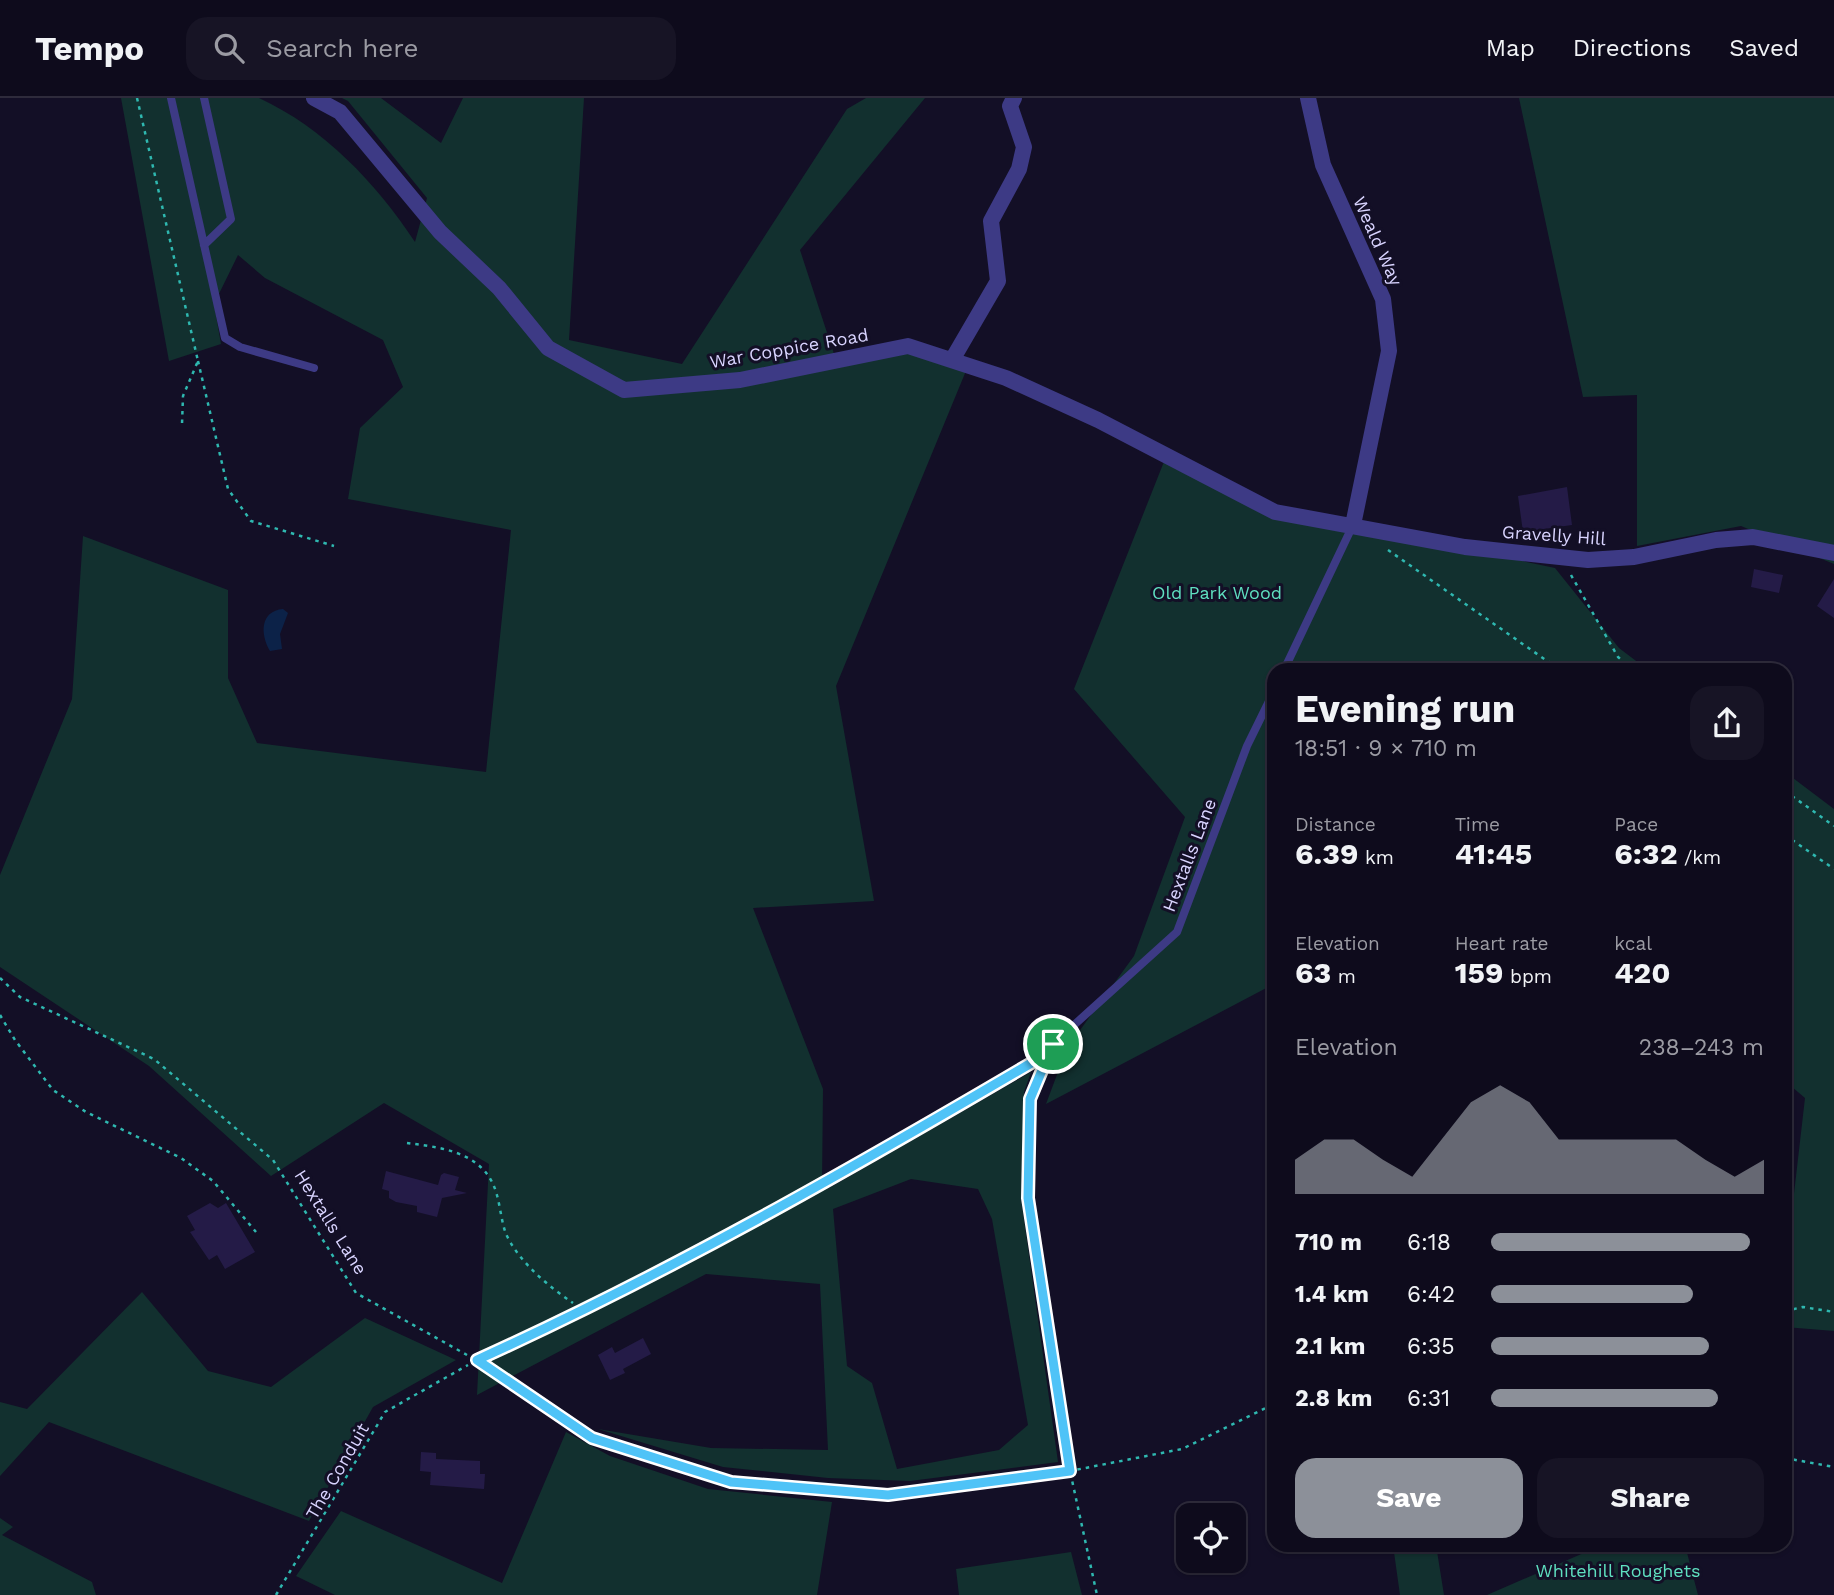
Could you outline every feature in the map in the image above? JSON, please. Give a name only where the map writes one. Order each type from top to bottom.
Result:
[{"type":"street","name":"War Coppice Road","points":[[314,98],[340,112],[440,232],[499,288],[548,348],[624,390],[740,380],[908,346],[1006,378],[1098,420],[1275,512],[1353,525]]},
{"type":"street","points":[[952,360],[998,281],[991,221],[1019,169],[1024,147],[1010,106],[1014,98]]},
{"type":"street","name":"Weald Way","points":[[1308,98],[1323,165],[1383,299],[1389,351],[1353,525]]},
{"type":"street","name":"Gravelly Hill","points":[[1353,525],[1465,547],[1588,560],[1634,556],[1716,540],[1754,537],[1834,553]]},
{"type":"lane","points":[[171,98],[225,338],[240,347],[314,368]]},
{"type":"lane","points":[[204,98],[231,219],[204,244]]},
{"type":"lane","points":[[1287,663],[1353,525]]},
{"type":"lane","name":"Hextalls Lane","points":[[477,1360],[584,1311],[744,1228],[1033,1062],[1177,932],[1247,746],[1267,705]]},
{"type":"path","points":[[137,98],[228,489],[251,521],[334,546]]},
{"type":"path","points":[[182,424],[183,396],[198,361]]},
{"type":"path","points":[[1386,548],[1550,663]]},
{"type":"path","points":[[1561,557],[1618,657],[1625,663]]},
{"type":"path","points":[[1792,796],[1834,826]]},
{"type":"path","points":[[1792,840],[1834,869]]},
{"type":"path","name":"Hextalls Lane","points":[[0,978],[20,997],[154,1059],[273,1160],[356,1293],[477,1360]]},
{"type":"path","points":[[0,1015],[15,1040],[53,1090],[86,1112],[181,1158],[213,1181],[256,1233]]},
{"type":"path","points":[[1053,1044],[1030,1099],[1028,1198],[1070,1471],[1097,1595]]},
{"type":"path","points":[[407,1143],[464,1155],[479,1166],[492,1182],[507,1236],[521,1256],[537,1274],[584,1311]]},
{"type":"path","points":[[1792,1309],[1802,1307],[1834,1312]]},
{"type":"path","points":[[477,1360],[592,1438],[731,1482],[888,1495],[1070,1471],[1182,1449],[1267,1407]]},
{"type":"path","name":"The Conduit","points":[[276,1595],[385,1412],[477,1360]]},
{"type":"path","points":[[1792,1459],[1834,1467]]},
{"type":"green space","points":[[121,98],[259,98],[305,125],[347,159],[366,178],[415,242],[427,198],[348,101],[342,98],[381,98],[441,143],[463,98],[584,98],[569,340],[682,364],[847,109],[866,98],[925,98],[800,250],[835,357],[908,346],[968,366],[836,686],[874,901],[753,908],[823,1089],[822,1185],[829,1188],[1031,1072],[1024,1092],[1021,1198],[1058,1462],[910,1481],[828,1478],[723,1467],[598,1429],[711,1448],[828,1450],[820,1284],[706,1274],[477,1395],[489,1164],[384,1103],[271,1176],[149,1066],[0,967],[0,875],[72,699],[83,536],[228,590],[228,678],[257,743],[486,772],[511,530],[348,499],[360,428],[403,387],[383,340],[265,278],[238,255],[214,304],[221,344],[169,361]],"holes":[[[911,1179],[978,1189],[992,1219],[1028,1425],[999,1450],[897,1469],[872,1383],[847,1366],[833,1209]]]},
{"type":"green space","points":[[1519,98],[1834,98],[1834,564],[1741,526],[1637,546],[1637,395],[1583,397]]},
{"type":"green space","name":"Old Park Wood","points":[[1167,454],[1275,512],[1353,525],[1555,568],[1619,648],[1639,663],[1267,663],[1267,988],[1046,1104],[1067,1048],[1134,956],[1185,817],[1074,689]]},
{"type":"green space","points":[[1792,777],[1834,809],[1834,1331],[1792,1328],[1792,1211],[1805,1098],[1792,1087]]},
{"type":"green space","points":[[142,1292],[208,1371],[271,1387],[365,1318],[456,1360],[373,1407],[309,1521],[49,1422],[0,1476],[0,1402],[27,1409]]},
{"type":"green space","points":[[566,1432],[610,1456],[708,1489],[832,1502],[817,1595],[335,1595],[296,1576],[341,1511],[502,1583]]},
{"type":"green space","points":[[0,1518],[13,1527],[2,1535],[92,1582],[96,1595],[0,1595]]},
{"type":"green space","points":[[1071,1552],[1082,1595],[959,1595],[956,1569]]},
{"type":"green space","points":[[1394,1552],[1437,1552],[1444,1595],[1400,1595]]},
{"type":"green space","name":"Whitehill Roughets","points":[[1586,1552],[1687,1552],[1698,1595],[1487,1595]]},
{"type":"water","points":[[283,609],[288,613],[280,634],[282,649],[270,651],[264,624],[270,614]]},
{"type":"building","points":[[1567,487],[1572,525],[1523,532],[1518,496]]},
{"type":"building","points":[[1754,569],[1783,575],[1779,593],[1751,587]]},
{"type":"building","points":[[1834,579],[1834,618],[1817,606]]},
{"type":"building","points":[[386,1171],[438,1185],[444,1173],[459,1177],[455,1190],[467,1193],[442,1198],[437,1217],[417,1212],[417,1206],[396,1202],[389,1198],[389,1191],[382,1189]]},
{"type":"building","points":[[210,1203],[218,1208],[226,1203],[255,1252],[225,1269],[217,1255],[209,1260],[190,1232],[195,1230],[187,1216]]},
{"type":"building","points":[[643,1338],[651,1354],[623,1369],[625,1373],[610,1380],[598,1355],[612,1347],[615,1353]]},
{"type":"building","points":[[421,1452],[436,1453],[436,1459],[480,1461],[480,1474],[485,1474],[484,1489],[430,1485],[431,1472],[420,1471]]},
{"type":"route","points":[[1053,1044],[1030,1099],[1028,1198],[1070,1471],[888,1495],[731,1482],[592,1438],[477,1360],[584,1311],[744,1228],[1033,1062],[1053,1044]]}]
